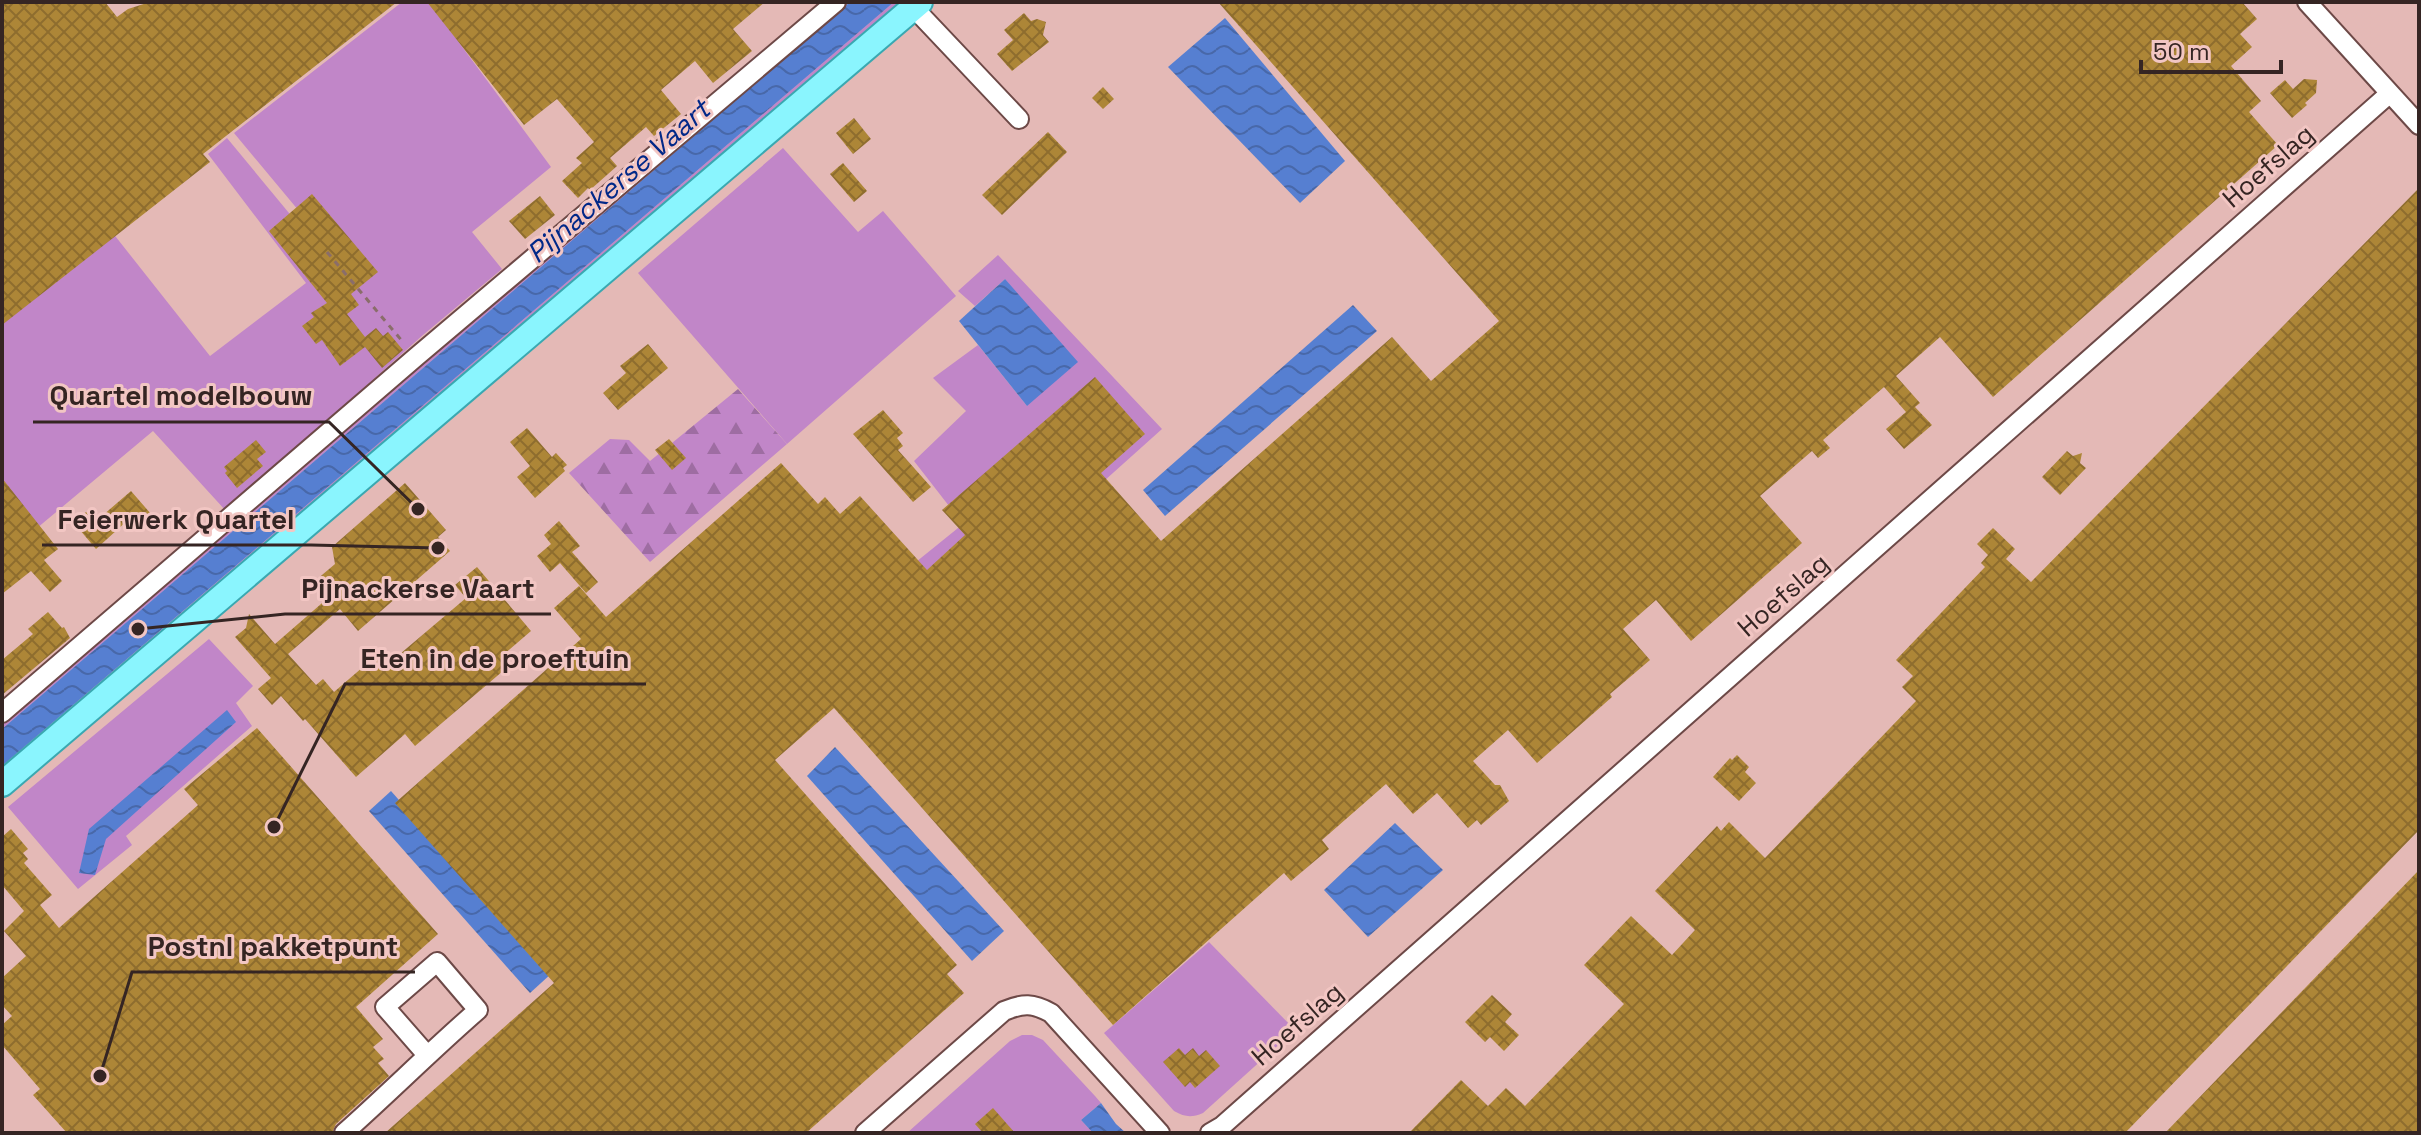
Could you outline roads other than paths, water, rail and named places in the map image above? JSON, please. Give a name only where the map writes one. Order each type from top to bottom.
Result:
[{"type":"main road","points":[[2,784],[917,5]]},
{"type":"street","points":[[2,713],[836,2]]},
{"type":"street","points":[[2307,2],[2419,125]]},
{"type":"street","points":[[917,5],[1019,119]]},
{"type":"street","name":"Hoefslag","points":[[1210,1133],[1222,1126],[2389,94]]},
{"type":"street","points":[[344,1133],[478,1010],[437,962],[385,1007],[427,1055]]},
{"type":"street","points":[[865,1133],[1004,1011],[1021,1004],[1036,1005],[1051,1013],[1160,1133]]},
{"type":"water","points":[[850,2],[894,2],[2,766],[2,729]]},
{"type":"water","points":[[1225,18],[1345,161],[1300,203],[1168,67]]},
{"type":"water","points":[[1005,279],[1078,362],[1027,406],[959,321]]},
{"type":"water","points":[[1353,305],[1377,331],[1165,516],[1143,490]]},
{"type":"water","points":[[227,710],[236,722],[106,839],[95,875],[79,873],[89,829]]},
{"type":"water","points":[[835,747],[1004,931],[972,961],[807,776]]},
{"type":"water","points":[[391,791],[552,973],[530,993],[369,811]]},
{"type":"water","points":[[1395,823],[1443,870],[1368,937],[1324,890]]},
{"type":"water","points":[[1101,1103],[1126,1133],[1093,1133],[1081,1120]]},
{"type":"place","name":"Quartel modelbouw","points":[[418,509]]},
{"type":"place","name":"Feierwerk Quartel","points":[[438,548]]},
{"type":"place","name":"Pijnackerse Vaart","points":[[138,629]]},
{"type":"place","name":"Eten in de proeftuin","points":[[274,827]]},
{"type":"place","name":"Postnl pakketpunt","points":[[100,1076]]}]
